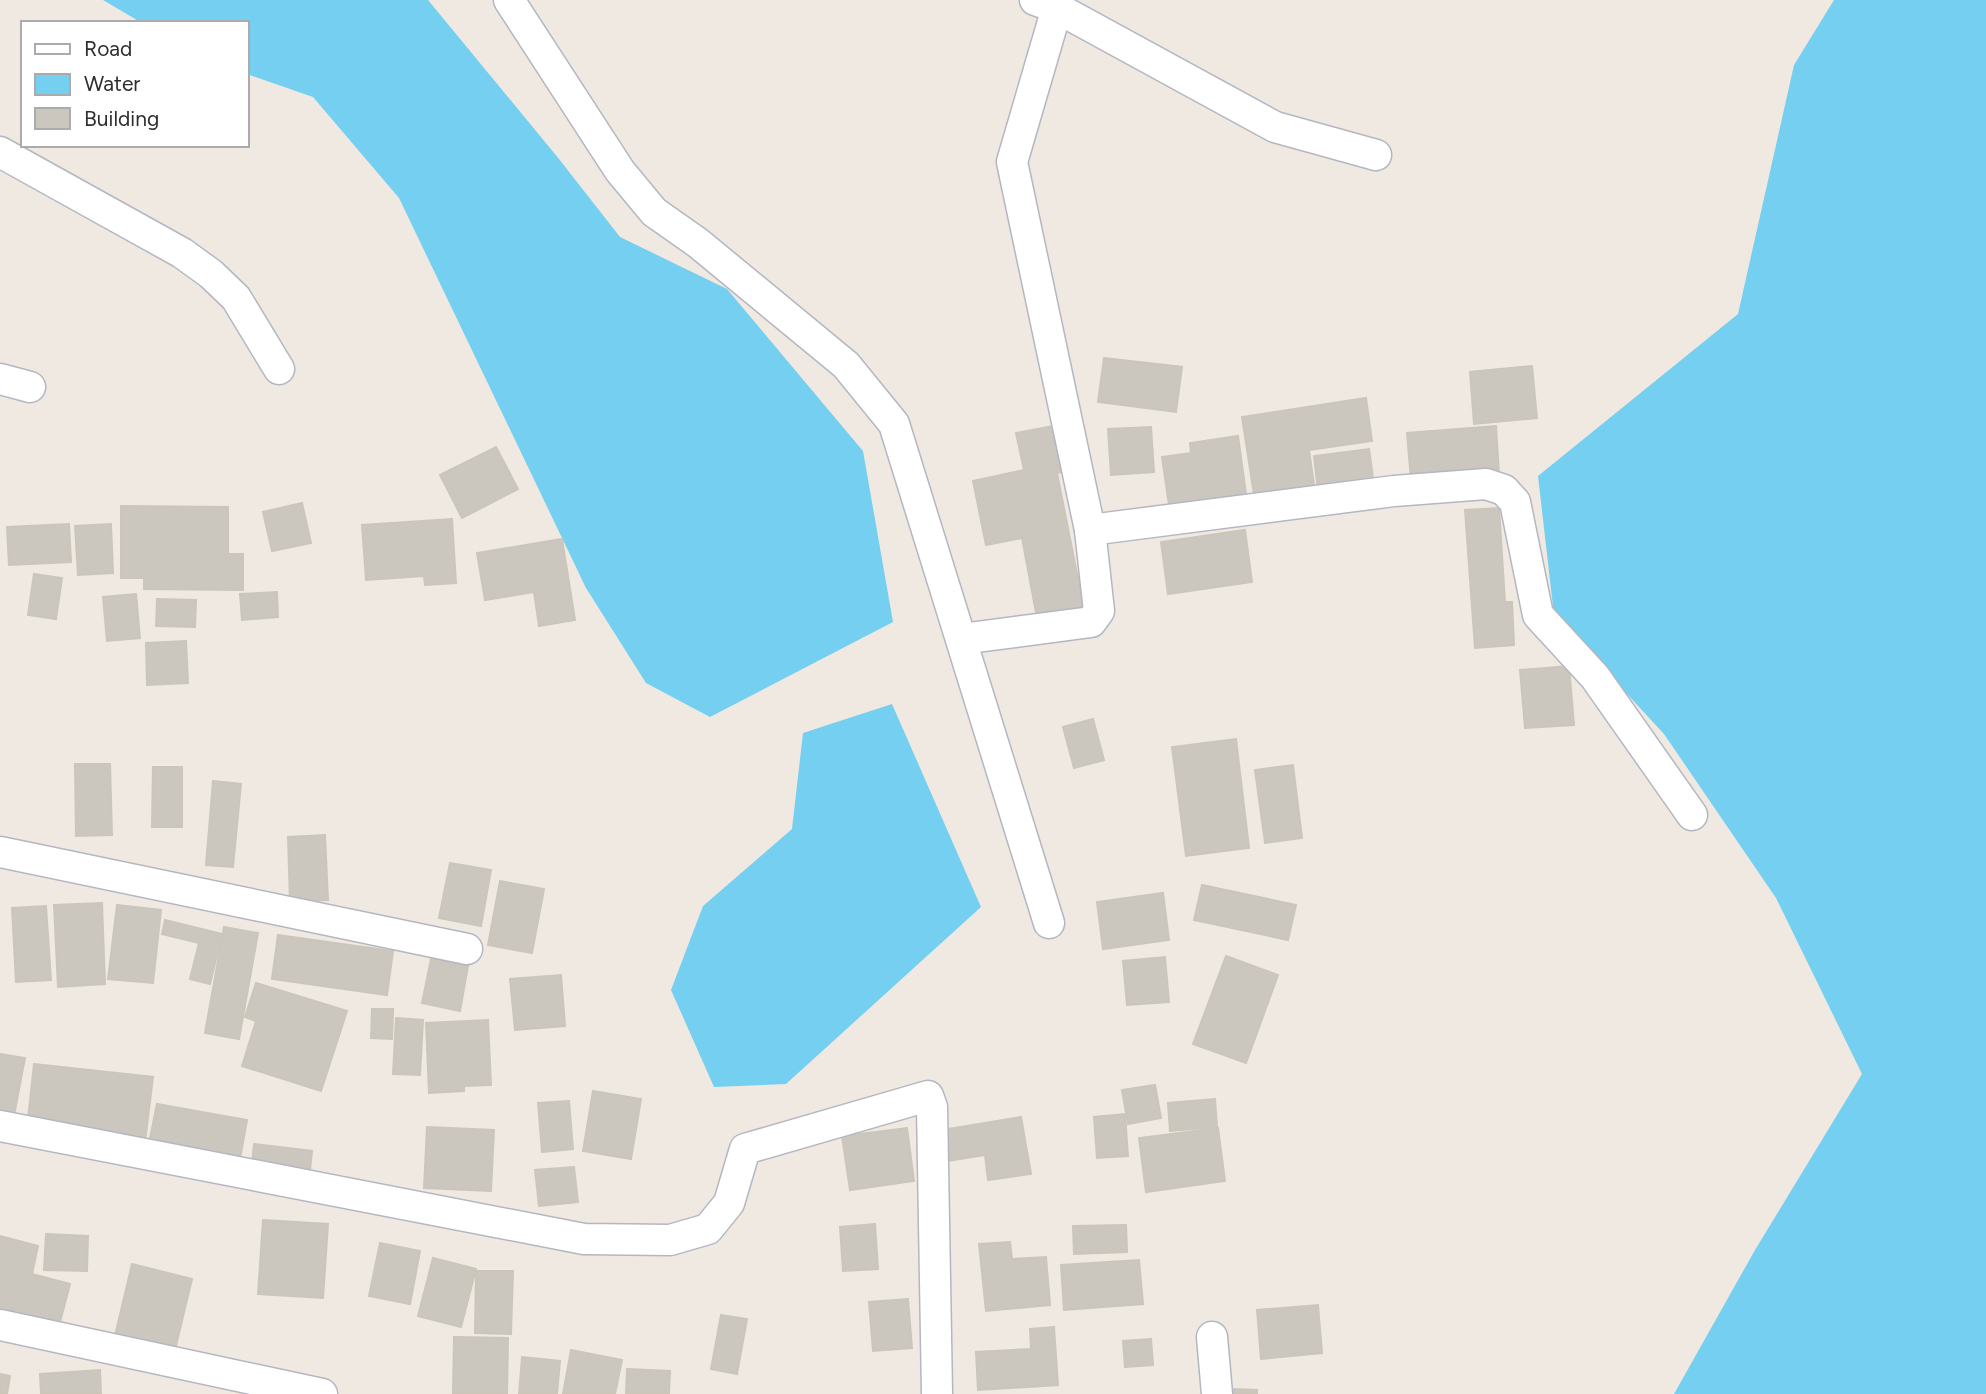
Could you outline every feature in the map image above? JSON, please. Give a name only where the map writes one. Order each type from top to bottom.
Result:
[{"type":"street","points":[[509,0],[620,171],[654,212],[698,243],[846,365],[894,424],[1049,923]]},
{"type":"street","points":[[961,639],[1091,622],[1097,616],[1100,606],[1090,530],[1012,162],[1046,4],[1275,127],[1376,155]]},
{"type":"street","points":[[0,152],[182,253],[211,274],[236,298],[279,369]]},
{"type":"street","points":[[0,379],[30,387]]},
{"type":"street","points":[[1090,530],[1395,491],[1486,484],[1504,491],[1515,502],[1538,615],[1595,677],[1692,815]]},
{"type":"street","points":[[0,852],[467,948]]},
{"type":"street","points":[[0,1126],[584,1240],[670,1240],[708,1230],[729,1203],[745,1149],[928,1096],[932,1107],[937,1394]]},
{"type":"street","points":[[0,1325],[322,1394]]},
{"type":"street","points":[[1212,1337],[1217,1394]]},
{"type":"water","points":[[103,0],[428,0],[620,237],[727,289],[863,451],[893,622],[710,717],[646,683],[586,588],[399,198],[313,97],[248,74],[248,21],[139,21]]},
{"type":"water","points":[[1834,0],[1986,0],[1986,1394],[1674,1394],[1755,1250],[1862,1074],[1776,898],[1664,734],[1554,615],[1538,476],[1738,314],[1794,65]]},
{"type":"water","points":[[892,704],[981,907],[786,1084],[714,1087],[671,990],[703,906],[792,829],[803,733]]},
{"type":"building","points":[[1104,358],[1182,367],[1176,412],[1098,402]]},
{"type":"building","points":[[1532,366],[1537,418],[1474,424],[1470,372]]},
{"type":"building","points":[[1366,398],[1372,441],[1309,450],[1315,492],[1255,501],[1242,417]]},
{"type":"building","points":[[1059,425],[1069,471],[1057,473],[1084,609],[1037,618],[1022,538],[986,545],[973,481],[1024,470],[1016,433]]},
{"type":"building","points":[[1496,426],[1499,474],[1411,480],[1407,433]]},
{"type":"building","points":[[1151,427],[1154,472],[1111,475],[1108,429]]},
{"type":"building","points":[[1238,436],[1247,501],[1170,512],[1162,457],[1191,453],[1190,443]]},
{"type":"building","points":[[496,447],[518,489],[462,518],[440,475]]},
{"type":"building","points":[[1369,449],[1374,485],[1318,491],[1314,456]]},
{"type":"building","points":[[302,503],[311,543],[272,551],[263,512]]},
{"type":"building","points":[[121,506],[228,507],[228,554],[243,554],[243,590],[144,589],[144,578],[121,578]]},
{"type":"building","points":[[1499,508],[1505,602],[1512,602],[1514,645],[1475,648],[1465,510]]},
{"type":"building","points":[[452,519],[456,583],[425,585],[424,576],[366,580],[362,525]]},
{"type":"building","points":[[69,524],[71,562],[9,565],[7,527]]},
{"type":"building","points":[[111,524],[113,573],[78,575],[75,526]]},
{"type":"building","points":[[1245,530],[1252,582],[1168,594],[1161,542]]},
{"type":"building","points":[[562,539],[575,620],[539,626],[534,592],[485,600],[477,553]]},
{"type":"building","points":[[34,574],[62,578],[56,619],[28,615]]},
{"type":"building","points":[[277,592],[278,617],[242,620],[240,594]]},
{"type":"building","points":[[136,594],[140,638],[107,641],[103,597]]},
{"type":"building","points":[[157,599],[196,600],[195,627],[156,626]]},
{"type":"building","points":[[186,641],[188,683],[147,685],[146,643]]},
{"type":"building","points":[[1569,666],[1574,725],[1525,728],[1520,670]]},
{"type":"building","points":[[1093,719],[1104,760],[1074,768],[1063,727]]},
{"type":"building","points":[[1236,739],[1249,848],[1186,856],[1172,747]]},
{"type":"building","points":[[75,764],[110,764],[112,835],[76,836]]},
{"type":"building","points":[[1293,765],[1302,838],[1265,843],[1255,770]]},
{"type":"building","points":[[153,767],[182,767],[182,827],[152,827]]},
{"type":"building","points":[[213,781],[241,784],[233,867],[206,865]]},
{"type":"building","points":[[325,835],[328,900],[290,902],[288,837]]},
{"type":"building","points":[[450,863],[491,870],[481,926],[439,918]]},
{"type":"building","points":[[500,881],[544,889],[532,953],[488,945]]},
{"type":"building","points":[[1202,885],[1296,905],[1288,940],[1194,920]]},
{"type":"building","points":[[1163,893],[1169,940],[1103,949],[1097,902]]},
{"type":"building","points":[[102,903],[105,984],[58,987],[54,905]]},
{"type":"building","points":[[117,905],[161,910],[153,983],[108,979]]},
{"type":"building","points":[[46,906],[51,980],[16,982],[12,908]]},
{"type":"building","points":[[165,920],[222,934],[210,984],[190,979],[199,943],[162,934]]},
{"type":"building","points":[[224,927],[258,933],[239,1039],[205,1033]]},
{"type":"building","points":[[278,935],[393,951],[387,995],[272,979]]},
{"type":"building","points":[[1226,956],[1278,975],[1246,1063],[1193,1044]]},
{"type":"building","points":[[1165,957],[1169,1002],[1127,1005],[1123,961]]},
{"type":"building","points":[[431,959],[468,966],[460,1011],[422,1003]]},
{"type":"building","points":[[561,975],[565,1026],[515,1030],[510,979]]},
{"type":"building","points":[[256,983],[347,1011],[321,1091],[242,1066],[256,1021],[245,1017]]},
{"type":"building","points":[[372,1009],[393,1009],[392,1039],[371,1038]]},
{"type":"building","points":[[396,1018],[423,1020],[420,1075],[393,1074]]},
{"type":"building","points":[[488,1020],[491,1085],[464,1086],[464,1091],[429,1093],[426,1023]]},
{"type":"building","points":[[0,1054],[25,1058],[13,1121],[0,1118]]},
{"type":"building","points":[[34,1064],[153,1077],[144,1150],[27,1128]]},
{"type":"building","points":[[1155,1085],[1161,1118],[1128,1124],[1122,1090]]},
{"type":"building","points":[[593,1091],[641,1099],[631,1159],[583,1151]]},
{"type":"building","points":[[1215,1099],[1217,1127],[1170,1131],[1168,1103]]},
{"type":"building","points":[[569,1101],[573,1149],[542,1152],[538,1103]]},
{"type":"building","points":[[157,1104],[247,1120],[238,1170],[147,1153]]},
{"type":"building","points":[[1125,1114],[1128,1156],[1097,1158],[1094,1117]]},
{"type":"building","points":[[1021,1117],[1031,1174],[988,1180],[985,1155],[947,1161],[942,1130]]},
{"type":"building","points":[[427,1127],[494,1130],[491,1191],[424,1188]]},
{"type":"building","points":[[907,1128],[914,1181],[850,1190],[842,1136]]},
{"type":"building","points":[[1218,1128],[1225,1181],[1146,1192],[1139,1138]]},
{"type":"building","points":[[254,1144],[312,1151],[308,1190],[250,1184]]},
{"type":"building","points":[[574,1167],[578,1202],[539,1206],[535,1170]]},
{"type":"building","points":[[263,1220],[328,1224],[323,1298],[258,1294]]},
{"type":"building","points":[[875,1224],[878,1269],[843,1271],[840,1227]]},
{"type":"building","points":[[1126,1225],[1127,1252],[1074,1254],[1073,1226]]},
{"type":"building","points":[[46,1234],[88,1236],[87,1271],[44,1270]]},
{"type":"building","points":[[0,1236],[38,1246],[32,1274],[70,1284],[58,1330],[0,1315]]},
{"type":"building","points":[[1010,1242],[1012,1259],[1046,1257],[1050,1305],[986,1311],[979,1244]]},
{"type":"building","points":[[380,1243],[420,1251],[410,1304],[369,1296]]},
{"type":"building","points":[[433,1258],[476,1269],[461,1327],[418,1316]]},
{"type":"building","points":[[1139,1260],[1143,1304],[1064,1310],[1061,1265]]},
{"type":"building","points":[[132,1264],[192,1279],[174,1354],[114,1340]]},
{"type":"building","points":[[476,1271],[513,1271],[511,1334],[475,1333]]},
{"type":"building","points":[[908,1299],[912,1348],[873,1351],[869,1302]]},
{"type":"building","points":[[1318,1305],[1322,1353],[1261,1359],[1257,1310]]},
{"type":"building","points":[[721,1315],[747,1319],[737,1374],[711,1369]]},
{"type":"building","points":[[1054,1327],[1058,1385],[978,1390],[976,1352],[1031,1349],[1030,1329]]},
{"type":"building","points":[[454,1337],[508,1338],[507,1394],[453,1394]]},
{"type":"building","points":[[1151,1339],[1153,1365],[1125,1367],[1123,1341]]},
{"type":"building","points":[[571,1350],[622,1360],[615,1394],[563,1394]]},
{"type":"building","points":[[522,1357],[560,1361],[557,1394],[519,1394]]},
{"type":"building","points":[[627,1369],[670,1371],[669,1394],[626,1394]]},
{"type":"building","points":[[100,1370],[101,1394],[41,1394],[40,1374]]},
{"type":"building","points":[[0,1374],[10,1376],[7,1394],[0,1394]]},
{"type":"building","points":[[1231,1389],[1257,1390],[1257,1394],[1231,1394]]}]
